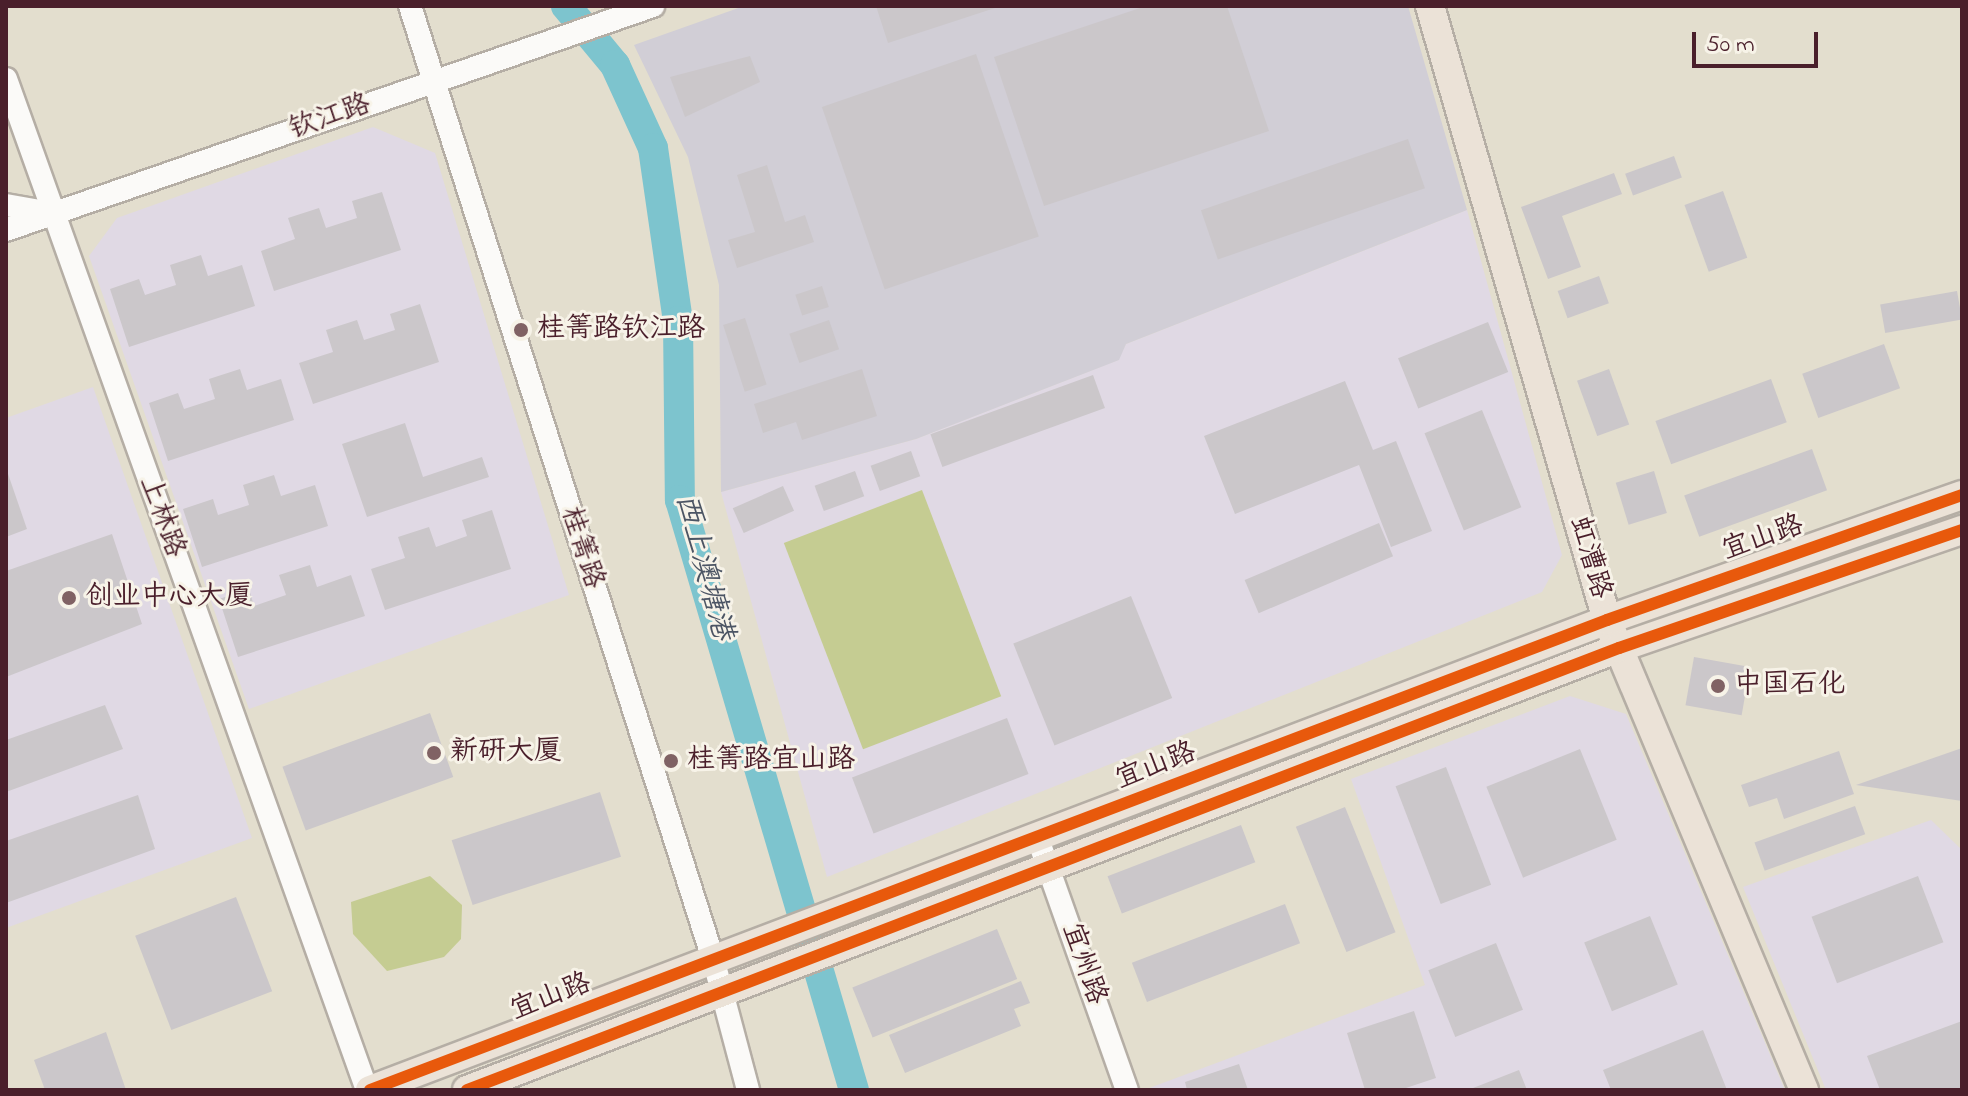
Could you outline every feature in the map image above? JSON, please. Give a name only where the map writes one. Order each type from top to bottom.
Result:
[{"type":"main road","name":"虹漕路","points":[[1430,6],[1607,620],[1804,1090]]},
{"type":"main road","name":"宜山路","points":[[467,1090],[842,947],[1043,852],[1607,620],[1962,495]]},
{"type":"main road","name":"宜山路","points":[[368,1090],[833,917],[1043,852],[1962,530]]},
{"type":"street","name":"桂箐路","points":[[410,6],[714,962],[720,996],[748,1090]]},
{"type":"street","name":"钦江路","points":[[6,230],[653,6]]},
{"type":"street","name":"上林路","points":[[6,79],[368,1090]]},
{"type":"street","points":[[6,205],[52,214]]},
{"type":"street","name":"宜州路","points":[[1043,852],[1127,1090]]},
{"type":"shaded area","points":[[744,6],[1408,6],[1467,210],[1126,344],[1119,360],[916,439],[721,492],[719,285],[688,157],[634,45]]},
{"type":"shaded area","points":[[373,127],[435,153],[569,595],[249,709],[89,256],[117,218]]},
{"type":"shaded area","points":[[1467,210],[1562,555],[1542,592],[827,877],[721,492],[916,439],[1118,360],[1126,344]]},
{"type":"shaded area","points":[[93,387],[252,838],[6,928],[6,418]]},
{"type":"shaded area","points":[[1570,696],[1626,714],[1785,1090],[1144,1090],[1425,985],[1351,779]]},
{"type":"shaded area","points":[[1931,820],[1962,850],[1962,1090],[1826,1090],[1743,887]]},
{"type":"green space","points":[[922,490],[1001,696],[863,749],[784,543]]},
{"type":"green space","points":[[430,876],[462,905],[461,939],[444,957],[387,971],[353,934],[351,902]]},
{"type":"building","points":[[876,6],[997,6],[998,7],[888,43]]},
{"type":"building","points":[[1146,6],[1227,6],[1269,131],[1044,206],[994,57]]},
{"type":"building","points":[[976,54],[1039,236],[885,290],[822,107]]},
{"type":"building","points":[[750,56],[760,82],[685,117],[670,77]]},
{"type":"building","points":[[1408,139],[1425,188],[1218,259],[1201,210]]},
{"type":"building","points":[[1674,156],[1682,178],[1633,195],[1625,174]]},
{"type":"building","points":[[767,165],[785,222],[805,215],[814,242],[737,268],[728,240],[755,232],[737,175]]},
{"type":"building","points":[[1614,173],[1622,194],[1562,216],[1581,267],[1548,279],[1521,207]]},
{"type":"building","points":[[1723,191],[1747,258],[1709,272],[1684,205]]},
{"type":"building","points":[[382,192],[401,250],[274,291],[261,251],[295,239],[288,218],[319,208],[326,228],[357,218],[352,201]]},
{"type":"building","points":[[201,255],[208,276],[242,265],[255,306],[129,347],[110,289],[139,279],[145,295],[176,285],[170,265]]},
{"type":"building","points":[[1599,276],[1609,303],[1568,318],[1558,291]]},
{"type":"building","points":[[822,286],[829,307],[802,316],[795,295]]},
{"type":"building","points":[[1957,291],[1962,320],[1885,333],[1880,305]]},
{"type":"building","points":[[420,304],[439,362],[313,404],[299,363],[333,352],[326,330],[357,320],[364,340],[395,330],[390,314]]},
{"type":"building","points":[[745,318],[767,385],[745,392],[723,325]]},
{"type":"building","points":[[829,320],[839,349],[799,363],[789,334]]},
{"type":"building","points":[[1488,322],[1508,372],[1418,408],[1398,358]]},
{"type":"building","points":[[1884,344],[1900,388],[1818,418],[1802,374]]},
{"type":"building","points":[[240,369],[247,390],[281,379],[294,420],[168,461],[149,403],[178,393],[184,409],[215,399],[209,379]]},
{"type":"building","points":[[862,369],[877,416],[802,440],[796,422],[763,433],[754,404]]},
{"type":"building","points":[[1609,369],[1629,424],[1597,436],[1577,381]]},
{"type":"building","points":[[1093,375],[1105,408],[942,467],[930,434]]},
{"type":"building","points":[[1771,379],[1787,422],[1671,464],[1655,421]]},
{"type":"building","points":[[1345,381],[1373,450],[1396,441],[1432,531],[1391,547],[1359,465],[1235,514],[1204,436]]},
{"type":"building","points":[[1482,410],[1521,507],[1464,531],[1425,433]]},
{"type":"building","points":[[405,423],[423,477],[482,457],[489,477],[367,517],[342,444]]},
{"type":"building","points":[[1812,449],[1827,490],[1699,537],[1684,496]]},
{"type":"building","points":[[911,451],[920,476],[880,491],[871,466]]},
{"type":"building","points":[[6,468],[27,529],[6,537]]},
{"type":"building","points":[[855,471],[864,496],[824,511],[815,486]]},
{"type":"building","points":[[1654,471],[1667,513],[1629,525],[1616,483]]},
{"type":"building","points":[[274,475],[281,496],[315,485],[328,526],[202,567],[183,509],[213,499],[218,515],[249,505],[243,485]]},
{"type":"building","points":[[783,486],[794,511],[744,533],[733,508]]},
{"type":"building","points":[[492,510],[511,569],[385,610],[371,569],[405,558],[398,537],[429,527],[436,547],[467,536],[462,520]]},
{"type":"building","points":[[1379,523],[1393,556],[1259,613],[1245,580]]},
{"type":"building","name":"创业中心大厦","points":[[112,534],[142,624],[6,677],[6,571]]},
{"type":"building","points":[[310,565],[317,587],[351,575],[365,616],[238,657],[219,599],[249,589],[254,606],[286,595],[279,575]]},
{"type":"building","points":[[1131,596],[1172,698],[1054,746],[1013,644]]},
{"type":"building","name":"中国石化","points":[[1694,657],[1750,667],[1742,715],[1685,705]]},
{"type":"building","points":[[105,705],[123,749],[6,792],[6,740]]},
{"type":"building","points":[[430,713],[453,777],[306,831],[282,767]]},
{"type":"building","points":[[1007,718],[1029,774],[874,834],[852,777]]},
{"type":"building","points":[[1962,748],[1962,801],[1856,785],[1919,763]]},
{"type":"building","points":[[1580,749],[1617,840],[1523,878],[1486,787]]},
{"type":"building","points":[[1839,751],[1854,794],[1784,819],[1777,798],[1749,807],[1741,785]]},
{"type":"building","points":[[1446,767],[1491,885],[1441,904],[1396,786]]},
{"type":"building","points":[[600,792],[621,857],[473,905],[452,840]]},
{"type":"building","points":[[138,795],[155,849],[6,903],[6,841]]},
{"type":"building","points":[[1855,806],[1865,834],[1765,871],[1754,843]]},
{"type":"building","points":[[1345,807],[1396,932],[1346,952],[1296,827]]},
{"type":"building","points":[[1241,825],[1255,862],[1122,914],[1107,876]]},
{"type":"building","points":[[1918,876],[1943,942],[1837,983],[1812,917]]},
{"type":"building","points":[[236,897],[272,991],[171,1030],[135,936]]},
{"type":"building","points":[[1285,904],[1300,943],[1147,1002],[1132,963]]},
{"type":"building","points":[[1650,916],[1678,985],[1612,1011],[1584,943]]},
{"type":"building","points":[[997,929],[1017,979],[873,1038],[852,987]]},
{"type":"building","points":[[1496,943],[1523,1010],[1455,1037],[1428,970]]},
{"type":"building","points":[[1021,981],[1030,1003],[1014,1009],[1021,1026],[905,1073],[889,1035]]},
{"type":"building","points":[[1414,1011],[1436,1078],[1400,1090],[1365,1090],[1347,1033]]},
{"type":"building","points":[[1962,1021],[1962,1090],[1880,1090],[1867,1056]]},
{"type":"building","points":[[1703,1030],[1727,1090],[1611,1090],[1603,1070]]},
{"type":"building","points":[[106,1032],[126,1090],[45,1090],[34,1060]]},
{"type":"building","points":[[1239,1064],[1248,1090],[1187,1090],[1185,1082]]},
{"type":"building","points":[[1519,1070],[1527,1090],[1468,1090]]},
{"type":"waterway","name":"西上澳塘港","points":[[566,6],[615,65],[653,148],[678,321],[680,500],[854,1090]]},
{"type":"cycle path","points":[[370,1090],[1607,620],[1962,495]]},
{"type":"cycle path","points":[[467,1090],[1619,648],[1962,530]]},
{"type":"place","name":"桂箐路钦江路","points":[[521,330]]},
{"type":"place","name":"创业中心大厦","points":[[69,598]]},
{"type":"place","name":"中国石化","points":[[1718,686]]},
{"type":"place","name":"新研大厦","points":[[434,753]]},
{"type":"place","name":"桂箐路宜山路","points":[[671,761]]}]
